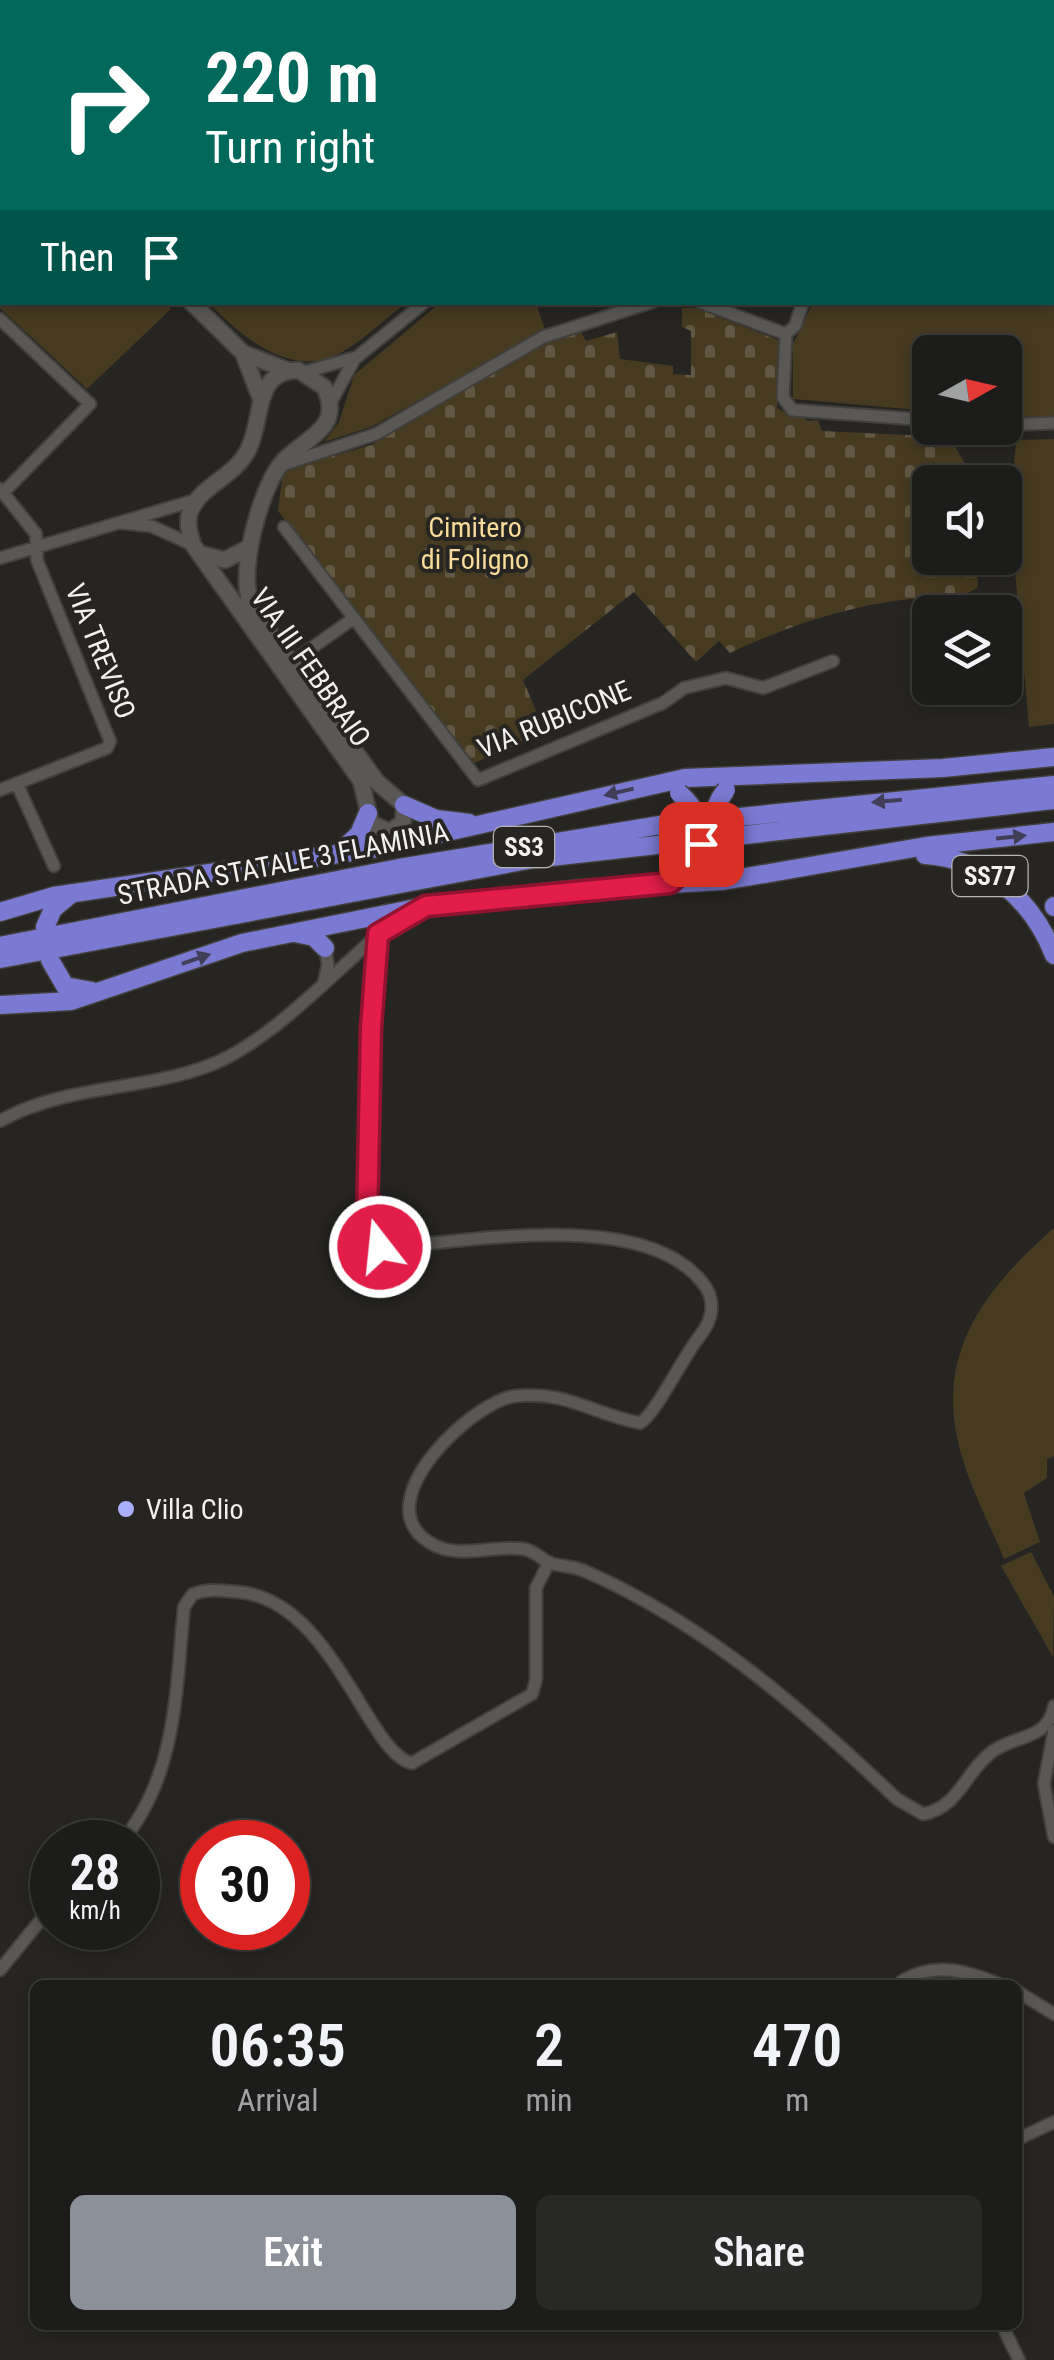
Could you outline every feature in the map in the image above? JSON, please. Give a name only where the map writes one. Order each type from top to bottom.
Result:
[{"type":"highway","points":[[0,912],[72,894],[332,856],[660,782],[750,773],[943,768],[1054,756]]},
{"type":"highway","points":[[750,773],[726,790],[716,808],[714,828],[729,859],[752,870],[771,871]]},
{"type":"highway","points":[[660,782],[680,794],[694,809],[702,832],[700,848],[691,865],[670,883]]},
{"type":"highway","name":"STRADA STATALE 3 FLAMINIA","points":[[0,946],[399,868],[660,825],[1054,785]]},
{"type":"highway","name":"STRADA STATALE 3 FLAMINIA","points":[[0,959],[533,859],[1054,800]]},
{"type":"highway","points":[[404,805],[449,822],[494,822]]},
{"type":"highway","points":[[332,856],[354,840],[368,813]]},
{"type":"highway","points":[[0,1005],[54,1003],[274,935],[426,906],[723,881],[899,854],[926,846],[1054,832]]},
{"type":"highway","name":"SS77","points":[[899,854],[948,857],[976,867],[1009,888],[1034,916],[1052,951]]},
{"type":"highway","points":[[46,927],[52,909],[72,894]]},
{"type":"highway","points":[[378,934],[426,906]]},
{"type":"highway","points":[[274,935],[310,936],[326,948]]},
{"type":"highway","points":[[50,960],[57,978],[69,989],[104,990]]},
{"type":"main road","points":[[194,305],[242,353],[260,397]]},
{"type":"main road","points":[[242,353],[297,371],[324,387],[330,404],[324,426],[280,466],[264,495],[244,571],[248,600],[377,782],[404,805],[404,822],[392,831],[376,829],[368,813]]},
{"type":"main road","points":[[250,547],[225,560],[197,549],[189,518],[198,499],[225,480],[246,454],[254,436],[260,397],[273,378],[297,371]]},
{"type":"main road","name":"VIA III FEBBRAIO","points":[[197,549],[358,777],[368,813]]},
{"type":"street","points":[[330,404],[357,357],[421,305]]},
{"type":"street","points":[[280,466],[376,434],[544,336],[642,305]]},
{"type":"street","points":[[708,305],[786,334]]},
{"type":"street","points":[[802,305],[795,326],[786,334],[783,398],[792,410],[912,419]]},
{"type":"street","points":[[0,319],[90,404],[1,491]]},
{"type":"street","points":[[297,371],[357,357]]},
{"type":"street","points":[[1022,424],[1054,423]]},
{"type":"street","name":"VIA TREVISO","points":[[0,790],[107,748],[110,741],[37,560],[36,534],[1,491]]},
{"type":"street","points":[[0,558],[198,499]]},
{"type":"street","points":[[112,522],[150,526],[197,549]]},
{"type":"street","name":"VIA RUBICONE","points":[[284,527],[478,780],[663,703],[684,688],[726,678],[763,688],[833,662]]},
{"type":"street","points":[[292,662],[354,618]]},
{"type":"street","points":[[17,784],[54,866]]},
{"type":"street","points":[[0,1120],[47,1100],[211,1065],[322,986],[378,934]]},
{"type":"street","points":[[378,934],[371,1028],[370,1241],[388,1248],[570,1235],[602,1238],[670,1255],[686,1265],[709,1293],[712,1306],[706,1327],[680,1360],[648,1419],[630,1421],[572,1398],[513,1396],[483,1408],[416,1475],[408,1511],[413,1526],[431,1544],[460,1552],[522,1549],[549,1562],[583,1570],[646,1600],[752,1668],[897,1799],[923,1814],[946,1806],[988,1754],[1053,1727]]},
{"type":"street","points":[[322,986],[328,965],[326,948],[342,954],[360,950]]},
{"type":"street","points":[[139,1820],[147,1810],[160,1775],[171,1732],[184,1607],[191,1595],[217,1590],[274,1599],[341,1670],[398,1758],[412,1763],[532,1694],[536,1680],[536,1588],[549,1562]]},
{"type":"street","points":[[1054,1706],[1044,1784],[1054,1837]]},
{"type":"street","points":[[0,1970],[30,1933]]},
{"type":"street","points":[[905,1980],[913,1974],[958,1969],[988,1980]]},
{"type":"street","points":[[1022,1994],[1054,2014]]},
{"type":"street","points":[[1022,2137],[1054,2122]]},
{"type":"street","points":[[1004,2330],[1019,2360]]},
{"type":"green space","points":[[168,305],[171,309],[87,389],[0,308]]},
{"type":"green space","points":[[211,305],[404,305],[344,351],[325,359],[288,358],[237,329]]},
{"type":"green space","points":[[438,305],[537,305],[545,330],[371,427],[324,442],[339,422],[354,375]]},
{"type":"green space","points":[[812,305],[1054,305],[1054,416],[1022,417],[1022,335],[912,335],[912,409],[793,399],[793,344]]},
{"type":"green space","name":"Cimitero di Foligno","points":[[682,308],[696,308],[783,342],[777,408],[790,415],[805,415],[806,421],[818,420],[822,431],[912,435],[912,445],[954,445],[966,465],[912,465],[912,575],[978,575],[978,587],[957,595],[912,595],[912,599],[840,612],[730,653],[719,641],[696,662],[634,592],[523,680],[545,732],[472,764],[278,511],[283,470],[371,445],[558,335],[579,328],[586,341],[617,332],[620,359],[673,366],[673,374],[691,375],[691,331],[682,327]]},
{"type":"green space","points":[[1054,439],[1054,724],[1029,727],[1022,595],[1017,595],[1015,575],[1022,575],[1022,465],[1014,465],[1016,445],[1022,445],[1022,440]]},
{"type":"green space","points":[[1054,1228],[1054,1456],[1047,1459],[1047,1478],[1024,1493],[1040,1542],[1004,1559],[963,1460],[953,1390],[958,1359],[984,1303],[1004,1277]]},
{"type":"green space","points":[[1031,1552],[1054,1596],[1053,1657],[1001,1566]]},
{"type":"place","name":"Villa Clio","points":[[126,1509]]},
{"type":"route","points":[[380,1247],[367,1234],[371,1028],[378,934],[396,920],[426,906],[670,883],[695,860],[701,844]]}]
